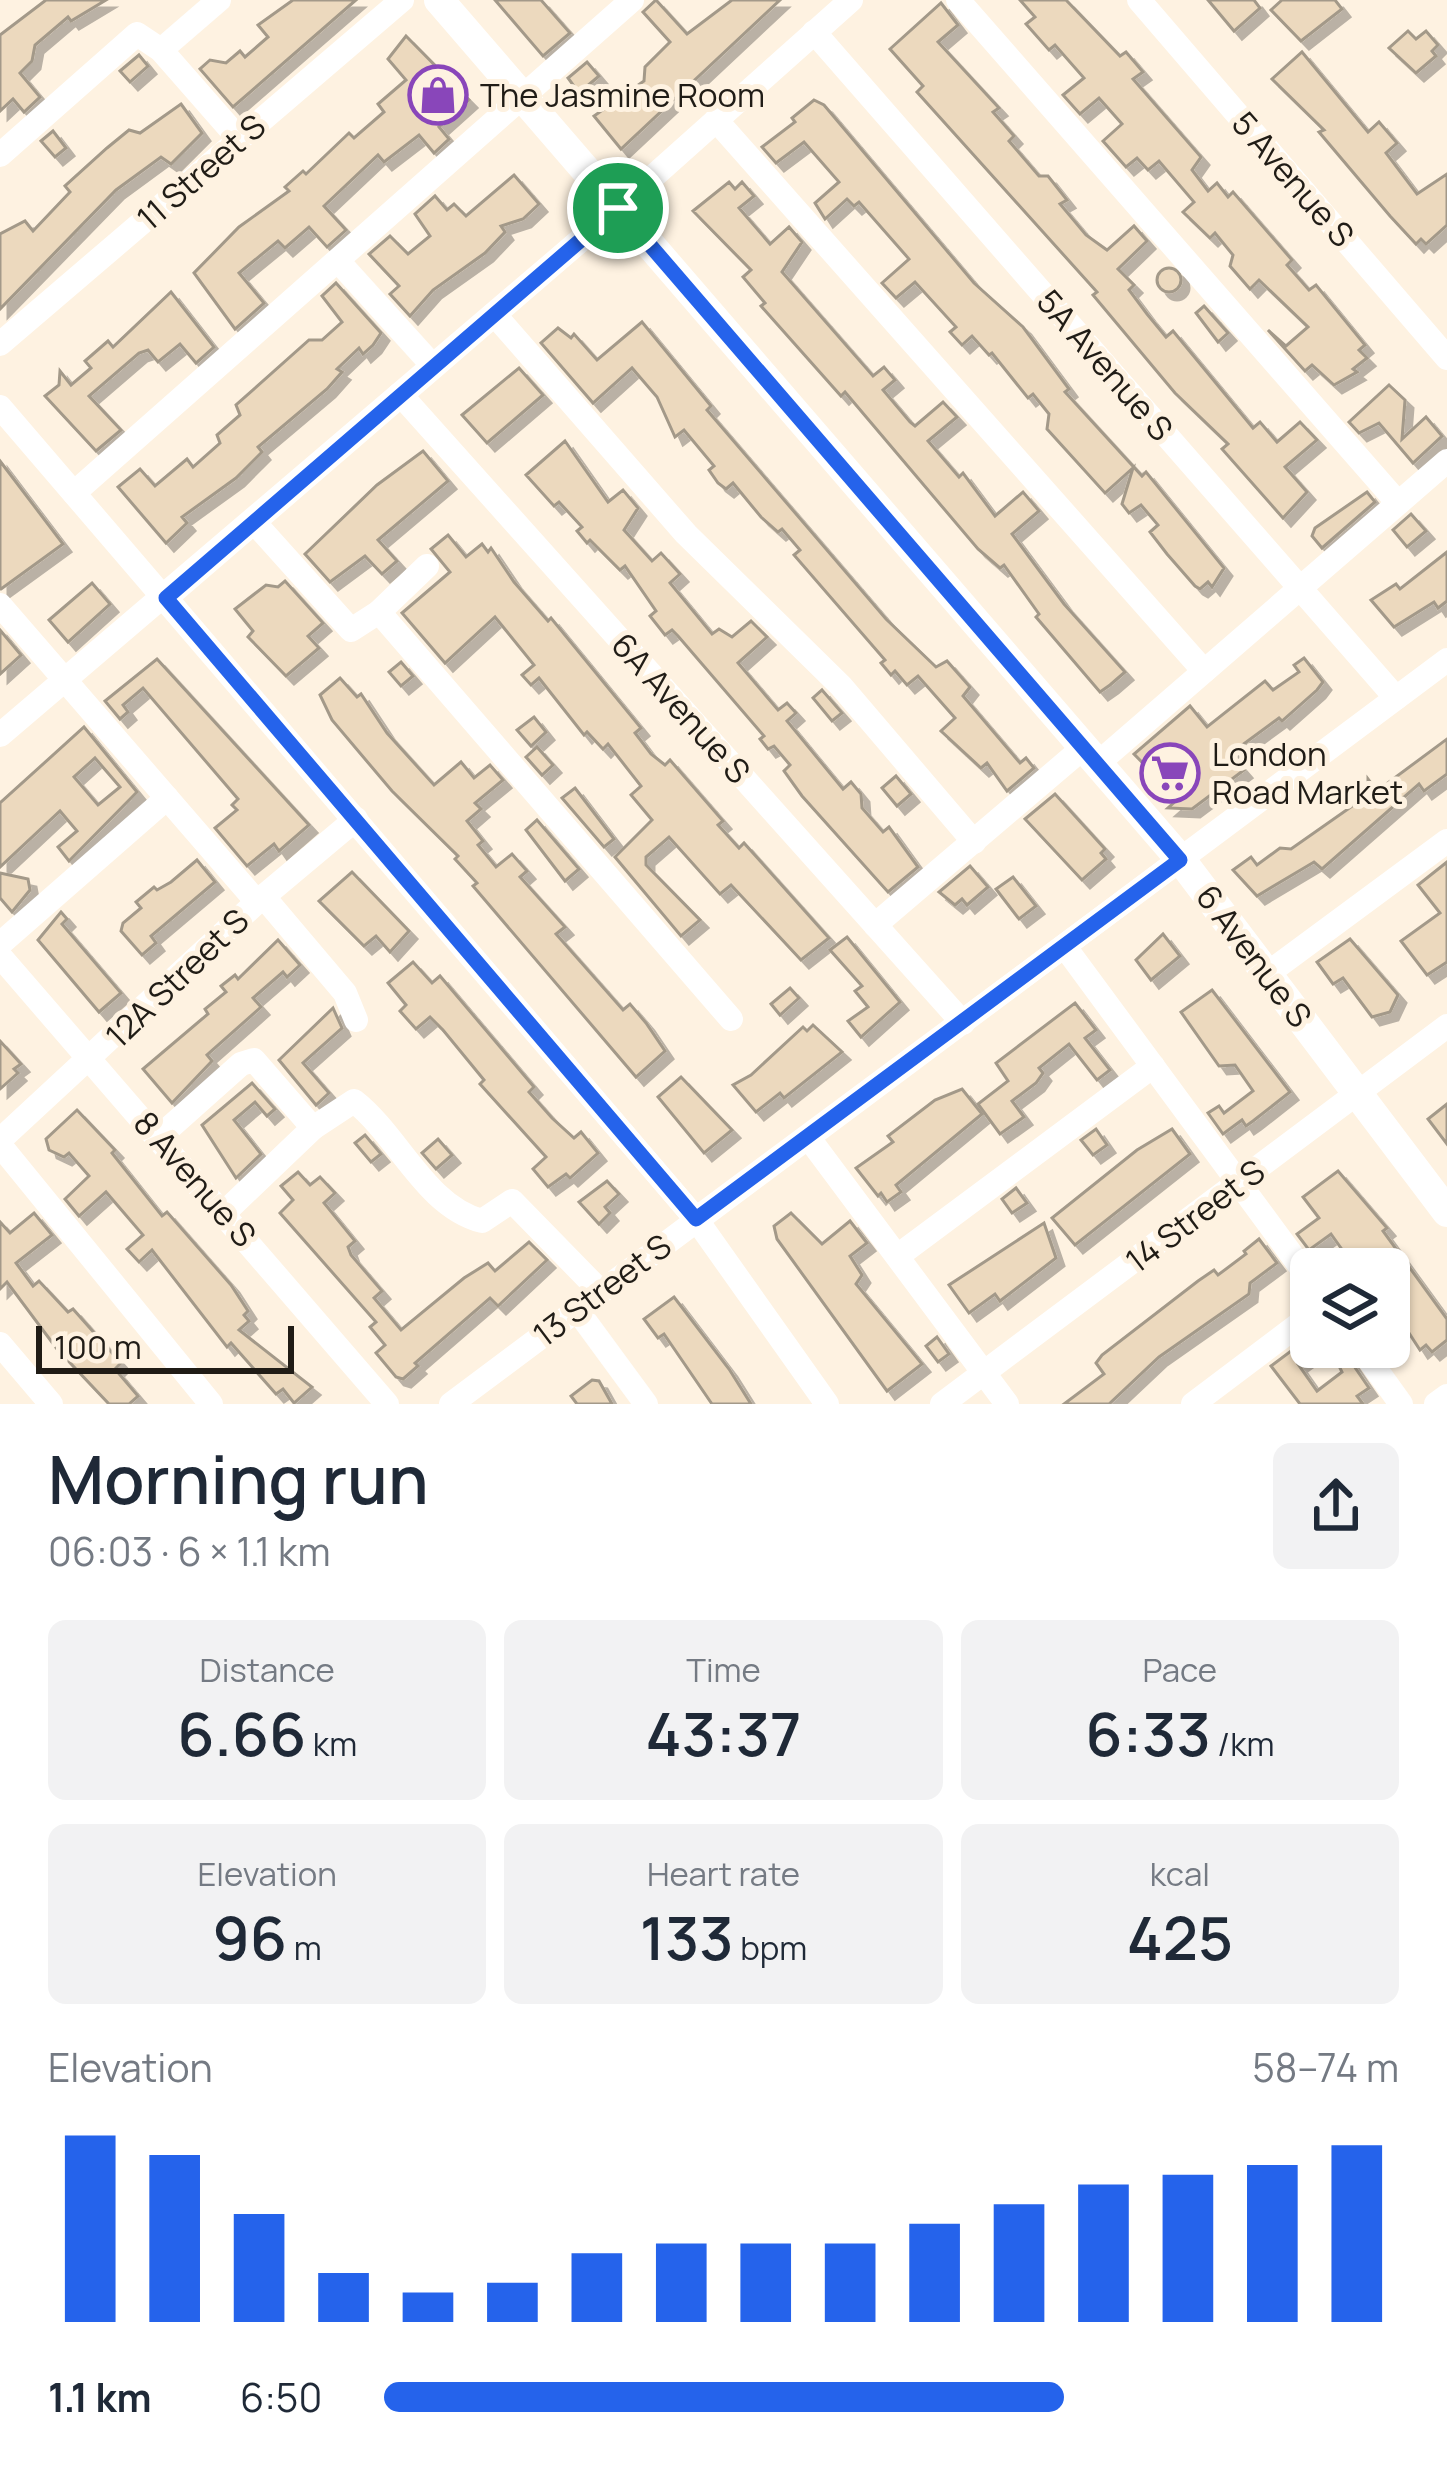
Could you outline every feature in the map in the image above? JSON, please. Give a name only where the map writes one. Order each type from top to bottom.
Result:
[{"type":"main road","name":"6 Avenue S","points":[[439,0],[1180,860],[1447,1212]]},
{"type":"street","points":[[161,50],[219,0]]},
{"type":"street","name":"11 Street S","points":[[0,344],[402,0]]},
{"type":"street","points":[[74,493],[632,0]]},
{"type":"street","points":[[0,735],[618,208],[851,0]]},
{"type":"street","points":[[958,0],[1398,503]]},
{"type":"street","name":"5 Avenue S","points":[[1139,0],[1447,358]]},
{"type":"street","name":"5A Avenue S","points":[[814,32],[1396,698]]},
{"type":"street","points":[[0,154],[137,34],[161,50],[239,139]]},
{"type":"street","points":[[716,120],[1204,671]]},
{"type":"street","points":[[338,260],[433,366]]},
{"type":"street","points":[[494,314],[686,534],[841,686],[974,842]]},
{"type":"street","name":"6A Avenue S","points":[[400,394],[962,1023]]},
{"type":"street","points":[[0,407],[696,1219],[827,1404]]},
{"type":"street","points":[[875,925],[974,842],[1204,671],[1447,461]]},
{"type":"street","points":[[254,521],[351,630],[379,613],[427,566]]},
{"type":"street","points":[[0,605],[345,993],[356,1020]]},
{"type":"street","points":[[379,613],[731,1018]]},
{"type":"street","name":"13 Street S","points":[[451,1404],[1447,660]]},
{"type":"street","points":[[0,944],[167,798]]},
{"type":"street","name":"12A Street S","points":[[0,1143],[260,899],[356,819]]},
{"type":"street","points":[[1268,974],[1447,841]]},
{"type":"street","points":[[1065,947],[1290,1252]]},
{"type":"street","name":"8 Avenue S","points":[[0,956],[387,1404]]},
{"type":"street","name":"14 Street S","points":[[942,1404],[1447,1026]]},
{"type":"street","points":[[158,1138],[241,1064],[254,1060],[313,1128]]},
{"type":"street","points":[[899,1255],[1153,1066]]},
{"type":"street","points":[[225,1212],[313,1128],[354,1101],[374,1116],[448,1207],[482,1221],[512,1201],[601,1292]]},
{"type":"street","points":[[808,1137],[1007,1404]]},
{"type":"street","points":[[0,1143],[205,1402]]},
{"type":"street","points":[[577,1310],[646,1404]]},
{"type":"street","points":[[1193,1404],[1290,1331]]},
{"type":"street","points":[[0,1344],[51,1404]]},
{"type":"street","points":[[1375,1368],[1402,1404]]},
{"type":"street","points":[[1436,1404],[1447,1396]]},
{"type":"building","points":[[46,0],[106,0],[71,21],[68,17],[35,45],[32,61],[20,73],[40,97],[24,112],[13,99],[0,111],[0,35]]},
{"type":"building","points":[[293,0],[356,0],[233,107],[200,69],[210,60],[226,63],[240,51],[245,57],[268,37],[258,25]]},
{"type":"building","points":[[495,0],[541,0],[570,33],[543,56]]},
{"type":"building","points":[[656,0],[687,34],[732,0],[780,0],[621,149],[594,116],[644,81],[645,67],[670,42],[643,12]]},
{"type":"building","points":[[1020,0],[1066,0],[1120,56],[1126,52],[1143,72],[1133,79],[1201,157],[1192,170],[1208,191],[1217,183],[1228,197],[1233,192],[1292,260],[1287,265],[1309,290],[1316,285],[1365,345],[1359,350],[1367,358],[1353,369],[1357,372],[1334,385],[1312,365],[1305,371],[1268,330],[1286,346],[1308,327],[1259,280],[1250,289],[1230,266],[1233,255],[1215,233],[1210,238],[1183,212],[1194,202],[1159,161],[1148,170],[1137,158],[1126,167],[1103,141],[1122,124],[1099,98],[1080,114],[1063,95],[1084,78],[1055,45],[1049,50],[1026,24],[1035,17]]},
{"type":"building","points":[[1208,0],[1254,0],[1260,8],[1234,31]]},
{"type":"building","points":[[1282,0],[1335,0],[1342,9],[1301,41],[1271,10]]},
{"type":"building","points":[[941,3],[958,25],[938,42],[999,108],[993,112],[1014,136],[1009,141],[1039,176],[1048,176],[1067,200],[1060,204],[1086,235],[1107,250],[1134,226],[1147,241],[1118,269],[1134,285],[1129,290],[1166,337],[1173,331],[1253,428],[1260,422],[1277,442],[1300,422],[1317,440],[1285,467],[1307,492],[1283,518],[1222,449],[1228,444],[1175,393],[1093,295],[1097,292],[917,92],[923,86],[890,49]]},
{"type":"building","points":[[1408,31],[1416,39],[1426,31],[1438,45],[1432,51],[1436,56],[1416,73],[1389,48]]},
{"type":"building","points":[[406,36],[469,100],[439,127],[449,139],[434,153],[419,135],[384,162],[378,155],[324,206],[346,230],[327,247],[309,227],[285,248],[278,241],[239,273],[264,303],[235,329],[194,273],[239,227],[289,191],[285,187],[303,171],[306,174],[349,133],[354,138],[384,112],[378,104],[406,80],[388,59]]},
{"type":"building","points":[[1302,52],[1368,132],[1379,122],[1397,143],[1386,153],[1417,194],[1447,174],[1447,225],[1426,244],[1421,239],[1416,244],[1319,132],[1324,130],[1272,79]]},
{"type":"building","points":[[139,55],[148,66],[130,82],[120,71]]},
{"type":"building","points":[[587,62],[599,76],[579,93],[568,78]]},
{"type":"building","points":[[814,100],[824,105],[974,283],[1023,327],[1069,389],[1065,392],[1142,476],[1146,472],[1224,568],[1212,587],[1208,582],[1200,589],[1195,586],[1167,554],[1150,532],[1158,525],[1141,505],[1129,513],[1122,504],[1133,468],[1105,493],[1047,429],[1049,414],[1033,394],[1028,398],[992,353],[972,336],[962,345],[950,332],[956,327],[915,282],[896,298],[882,283],[909,259],[859,202],[854,206],[847,199],[825,219],[815,203],[839,182],[804,142],[776,163],[762,147]]},
{"type":"building","points":[[181,104],[202,133],[171,164],[161,157],[116,190],[0,309],[0,234],[25,221],[33,231],[70,192],[65,186],[107,148],[129,130],[140,133]]},
{"type":"building","points":[[53,131],[66,148],[55,157],[41,141]]},
{"type":"building","points":[[514,175],[539,204],[523,219],[501,226],[505,232],[485,253],[433,290],[410,316],[390,294],[399,286],[369,254],[390,236],[408,254],[430,236],[415,214],[435,196],[447,210],[454,204],[466,216]]},
{"type":"building","points":[[729,182],[735,189],[742,182],[754,196],[739,208],[770,244],[789,227],[802,242],[782,272],[873,376],[884,367],[895,380],[883,390],[910,422],[915,426],[943,402],[957,417],[928,441],[959,477],[963,473],[995,516],[1023,492],[1039,511],[1012,534],[1064,604],[1125,672],[1110,685],[1100,692],[1036,617],[1039,614],[1004,565],[1000,568],[978,549],[845,392],[841,396],[761,306],[765,303],[743,277],[751,270],[693,211]]},
{"type":"building","points":[[1169,268],[1181,280],[1169,292],[1157,280]]},
{"type":"building","points":[[336,283],[381,333],[363,354],[359,348],[337,369],[342,372],[327,389],[258,447],[262,452],[236,478],[182,517],[187,523],[166,543],[118,487],[140,469],[155,486],[187,459],[193,467],[220,443],[217,435],[240,415],[236,405],[309,340],[322,340],[342,322],[322,296]]},
{"type":"building","points":[[171,292],[214,347],[196,363],[180,344],[158,362],[148,350],[139,353],[89,396],[121,430],[96,451],[45,396],[59,385],[60,371],[71,385],[91,368],[85,361],[108,341],[113,347]]},
{"type":"building","points":[[1204,306],[1228,333],[1218,342],[1196,313]]},
{"type":"building","points":[[642,322],[711,406],[707,410],[886,619],[936,667],[947,661],[970,687],[963,696],[1020,763],[1026,758],[1034,768],[1007,791],[987,763],[981,768],[941,731],[955,718],[918,676],[907,685],[895,671],[891,675],[881,663],[885,660],[794,555],[800,550],[782,529],[778,532],[761,517],[733,483],[726,489],[718,483],[709,470],[714,466],[684,430],[675,437],[657,397],[632,368],[593,403],[541,343],[558,328],[571,338],[574,334],[597,360]]},
{"type":"building","points":[[519,368],[543,395],[487,443],[462,415]]},
{"type":"building","points":[[1389,385],[1405,400],[1402,439],[1426,417],[1442,436],[1413,463],[1379,423],[1359,433],[1349,422]]},
{"type":"building","points":[[565,441],[608,502],[623,490],[638,508],[624,530],[652,561],[661,553],[680,574],[670,583],[712,634],[719,629],[732,637],[751,621],[767,637],[738,663],[778,710],[787,703],[796,713],[787,721],[843,789],[851,782],[861,794],[862,808],[883,832],[889,827],[918,867],[888,892],[802,796],[784,771],[790,765],[774,746],[768,749],[760,739],[764,736],[678,636],[672,630],[665,635],[650,616],[656,611],[625,566],[620,570],[590,540],[587,543],[577,531],[582,527],[559,502],[554,506],[526,475]]},
{"type":"building","points":[[423,451],[448,481],[378,540],[397,561],[382,574],[365,556],[330,582],[305,554],[377,485]]},
{"type":"building","points":[[0,461],[63,544],[1,589],[0,589]]},
{"type":"building","points":[[1367,492],[1375,502],[1322,548],[1312,536],[1315,528]]},
{"type":"building","points":[[1411,514],[1426,531],[1407,547],[1393,530]]},
{"type":"building","points":[[448,535],[466,557],[482,544],[488,552],[491,548],[514,582],[548,621],[551,618],[641,728],[635,733],[651,754],[665,765],[670,760],[723,821],[718,825],[739,848],[744,843],[829,938],[801,960],[731,885],[720,894],[669,837],[646,857],[646,865],[700,920],[681,936],[615,857],[652,820],[631,795],[641,786],[608,744],[603,749],[587,732],[584,735],[539,678],[531,685],[522,675],[534,665],[495,617],[445,663],[402,613],[450,572],[431,549]]},
{"type":"building","points":[[1447,552],[1447,601],[1438,608],[1434,602],[1394,627],[1371,600],[1396,584],[1400,589]]},
{"type":"building","points":[[285,581],[323,623],[308,636],[319,648],[286,676],[248,637],[253,631],[235,609],[266,585],[278,587]]},
{"type":"building","points":[[92,583],[110,604],[68,642],[49,620]]},
{"type":"building","points":[[0,630],[21,655],[0,674]]},
{"type":"building","points":[[1304,658],[1323,682],[1317,690],[1282,721],[1279,718],[1230,754],[1244,770],[1192,809],[1168,808],[1178,799],[1134,754],[1190,706],[1207,727],[1265,681],[1273,690],[1299,672],[1294,665]]},
{"type":"building","points":[[157,659],[309,825],[279,851],[274,844],[247,866],[215,828],[237,810],[232,805],[238,799],[143,688],[123,705],[128,712],[120,719],[105,701]]},
{"type":"building","points":[[401,662],[413,676],[401,686],[389,672]]},
{"type":"building","points":[[340,678],[357,697],[361,694],[387,733],[434,785],[461,762],[474,778],[490,765],[503,780],[475,803],[481,809],[467,821],[496,867],[512,854],[527,871],[520,877],[565,927],[556,934],[623,1010],[630,1004],[665,1051],[636,1077],[473,886],[477,883],[455,859],[458,856],[392,791],[332,720],[320,695]]},
{"type":"building","points":[[822,690],[842,713],[832,721],[813,698]]},
{"type":"building","points":[[534,717],[546,732],[531,746],[517,730]]},
{"type":"building","points":[[84,727],[137,792],[69,861],[58,847],[77,831],[60,811],[0,867],[0,803]],"holes":[[[95,758],[120,787],[98,805],[74,777]]]},
{"type":"building","points":[[1447,739],[1447,774],[1424,791],[1419,784],[1322,869],[1314,862],[1257,896],[1233,870],[1251,857],[1257,865],[1280,848],[1291,849],[1368,795],[1368,779],[1377,791]]},
{"type":"building","points":[[537,747],[553,765],[542,775],[526,757]]},
{"type":"building","points":[[896,776],[911,794],[897,806],[882,788]]},
{"type":"building","points":[[575,788],[614,839],[604,847],[562,798]]},
{"type":"building","points":[[1055,794],[1105,849],[1101,853],[1106,859],[1082,880],[1025,819]]},
{"type":"building","points":[[537,820],[579,869],[565,881],[526,830]]},
{"type":"building","points":[[197,860],[215,882],[151,936],[156,943],[142,955],[121,931],[123,923],[141,908],[136,902]]},
{"type":"building","points":[[1447,862],[1447,962],[1427,975],[1401,941],[1440,913],[1418,885]]},
{"type":"building","points":[[970,866],[988,887],[967,905],[962,899],[955,905],[939,892]]},
{"type":"building","points":[[352,872],[409,931],[390,952],[376,936],[364,946],[319,901]]},
{"type":"building","points":[[0,873],[28,879],[30,890],[12,912],[0,898]]},
{"type":"building","points":[[1013,877],[1036,906],[1019,919],[996,889]]},
{"type":"building","points":[[61,912],[67,919],[62,924],[121,993],[99,1012],[38,940]]},
{"type":"building","points":[[1163,934],[1180,956],[1151,980],[1136,960]]},
{"type":"building","points":[[847,937],[900,1002],[861,1037],[848,1021],[868,1007],[855,991],[862,986],[830,950]]},
{"type":"building","points":[[1350,939],[1398,995],[1390,1012],[1372,1017],[1343,978],[1333,984],[1317,962]]},
{"type":"building","points":[[278,940],[300,965],[287,977],[283,972],[253,998],[261,1007],[207,1055],[212,1061],[172,1103],[143,1069],[208,1014],[205,1009],[226,992],[221,986],[235,975],[238,979]]},
{"type":"building","points":[[413,962],[432,983],[440,976],[534,1087],[529,1092],[552,1118],[574,1138],[581,1132],[598,1153],[570,1178],[566,1174],[548,1187],[533,1169],[546,1157],[480,1084],[484,1080],[443,1030],[430,1017],[416,1029],[400,1011],[406,1005],[388,983]]},
{"type":"building","points":[[790,988],[799,998],[780,1015],[771,1004]]},
{"type":"building","points":[[1212,990],[1290,1092],[1246,1126],[1242,1120],[1223,1134],[1208,1113],[1219,1106],[1224,1113],[1253,1091],[1235,1065],[1219,1066],[1181,1012]]},
{"type":"building","points":[[1075,1003],[1096,1030],[1085,1038],[1110,1070],[1097,1080],[1069,1044],[1039,1068],[1043,1073],[1036,1083],[1012,1101],[1024,1117],[1000,1134],[978,1104],[1008,1081],[996,1063]]},
{"type":"building","points":[[333,1008],[342,1028],[303,1063],[329,1093],[316,1105],[279,1060]]},
{"type":"building","points":[[813,1025],[842,1052],[784,1098],[780,1093],[756,1112],[733,1085],[751,1075],[803,1027],[807,1031]]},
{"type":"building","points":[[0,1041],[21,1064],[0,1089]]},
{"type":"building","points":[[681,1077],[732,1130],[704,1153],[658,1097]]},
{"type":"building","points":[[252,1083],[275,1109],[267,1116],[255,1102],[234,1120],[261,1154],[236,1178],[202,1125]]},
{"type":"building","points":[[962,1089],[982,1114],[896,1185],[901,1192],[887,1202],[881,1193],[878,1196],[856,1168],[893,1142],[888,1136],[935,1100]]},
{"type":"building","points":[[1447,1104],[1447,1144],[1428,1119]]},
{"type":"building","points":[[77,1110],[115,1150],[112,1153],[162,1216],[167,1212],[231,1285],[248,1311],[244,1315],[249,1321],[239,1330],[312,1387],[294,1403],[283,1389],[276,1394],[231,1343],[227,1347],[152,1250],[139,1262],[127,1249],[143,1235],[106,1192],[79,1216],[65,1199],[89,1176],[69,1153],[64,1157],[49,1150],[46,1139]]},
{"type":"building","points":[[1096,1129],[1107,1145],[1093,1155],[1081,1140]]},
{"type":"building","points":[[1172,1129],[1190,1154],[1075,1245],[1052,1218],[1137,1150]]},
{"type":"building","points":[[365,1135],[381,1154],[371,1162],[355,1143]]},
{"type":"building","points":[[438,1139],[452,1155],[436,1169],[422,1153]]},
{"type":"building","points":[[1338,1171],[1387,1228],[1383,1231],[1395,1248],[1341,1248],[1331,1234],[1308,1248],[1297,1234],[1319,1218],[1303,1197]]},
{"type":"building","points":[[298,1172],[310,1185],[320,1177],[335,1193],[324,1203],[355,1241],[348,1247],[351,1255],[382,1291],[374,1298],[401,1330],[464,1278],[488,1263],[495,1271],[529,1242],[547,1260],[498,1306],[490,1298],[403,1379],[396,1377],[376,1353],[385,1345],[370,1327],[376,1322],[280,1213],[293,1200],[281,1186]]},
{"type":"building","points":[[607,1181],[619,1194],[605,1207],[610,1213],[599,1224],[579,1202]]},
{"type":"building","points":[[1016,1188],[1027,1203],[1012,1213],[1002,1199]]},
{"type":"building","points":[[34,1213],[52,1235],[16,1263],[33,1286],[39,1281],[68,1312],[73,1309],[121,1363],[115,1369],[138,1396],[129,1404],[109,1404],[57,1349],[7,1282],[0,1289],[0,1222],[10,1233]]},
{"type":"building","points":[[791,1213],[822,1244],[850,1221],[867,1243],[850,1256],[862,1275],[856,1284],[922,1364],[887,1391],[777,1239],[774,1226]]},
{"type":"building","points":[[1044,1223],[1056,1258],[1000,1301],[995,1294],[969,1313],[949,1285]]},
{"type":"building","points":[[1259,1239],[1277,1263],[1250,1283],[1249,1294],[1159,1357],[1109,1404],[1064,1404],[1104,1374],[1096,1363],[1102,1355],[1198,1281],[1214,1270],[1218,1275]]},
{"type":"building","points":[[1410,1268],[1447,1319],[1447,1340],[1432,1352],[1426,1345],[1420,1350],[1410,1335]]},
{"type":"building","points":[[674,1297],[751,1404],[712,1404],[664,1334],[658,1338],[644,1319]]},
{"type":"building","points":[[937,1337],[949,1354],[938,1362],[926,1346]]},
{"type":"building","points":[[1290,1352],[1290,1368],[1301,1368],[1317,1391],[1342,1372],[1340,1368],[1355,1368],[1369,1388],[1357,1396],[1363,1404],[1300,1404],[1271,1366]]},
{"type":"building","points":[[592,1380],[599,1381],[612,1404],[577,1404],[571,1396]]},
{"type":"place","name":"The Jasmine Room","points":[[438,95]]},
{"type":"place","name":"London Road Market","points":[[1170,773]]},
{"type":"route","points":[[618,208],[1180,860],[696,1219],[166,598],[618,208]]}]
